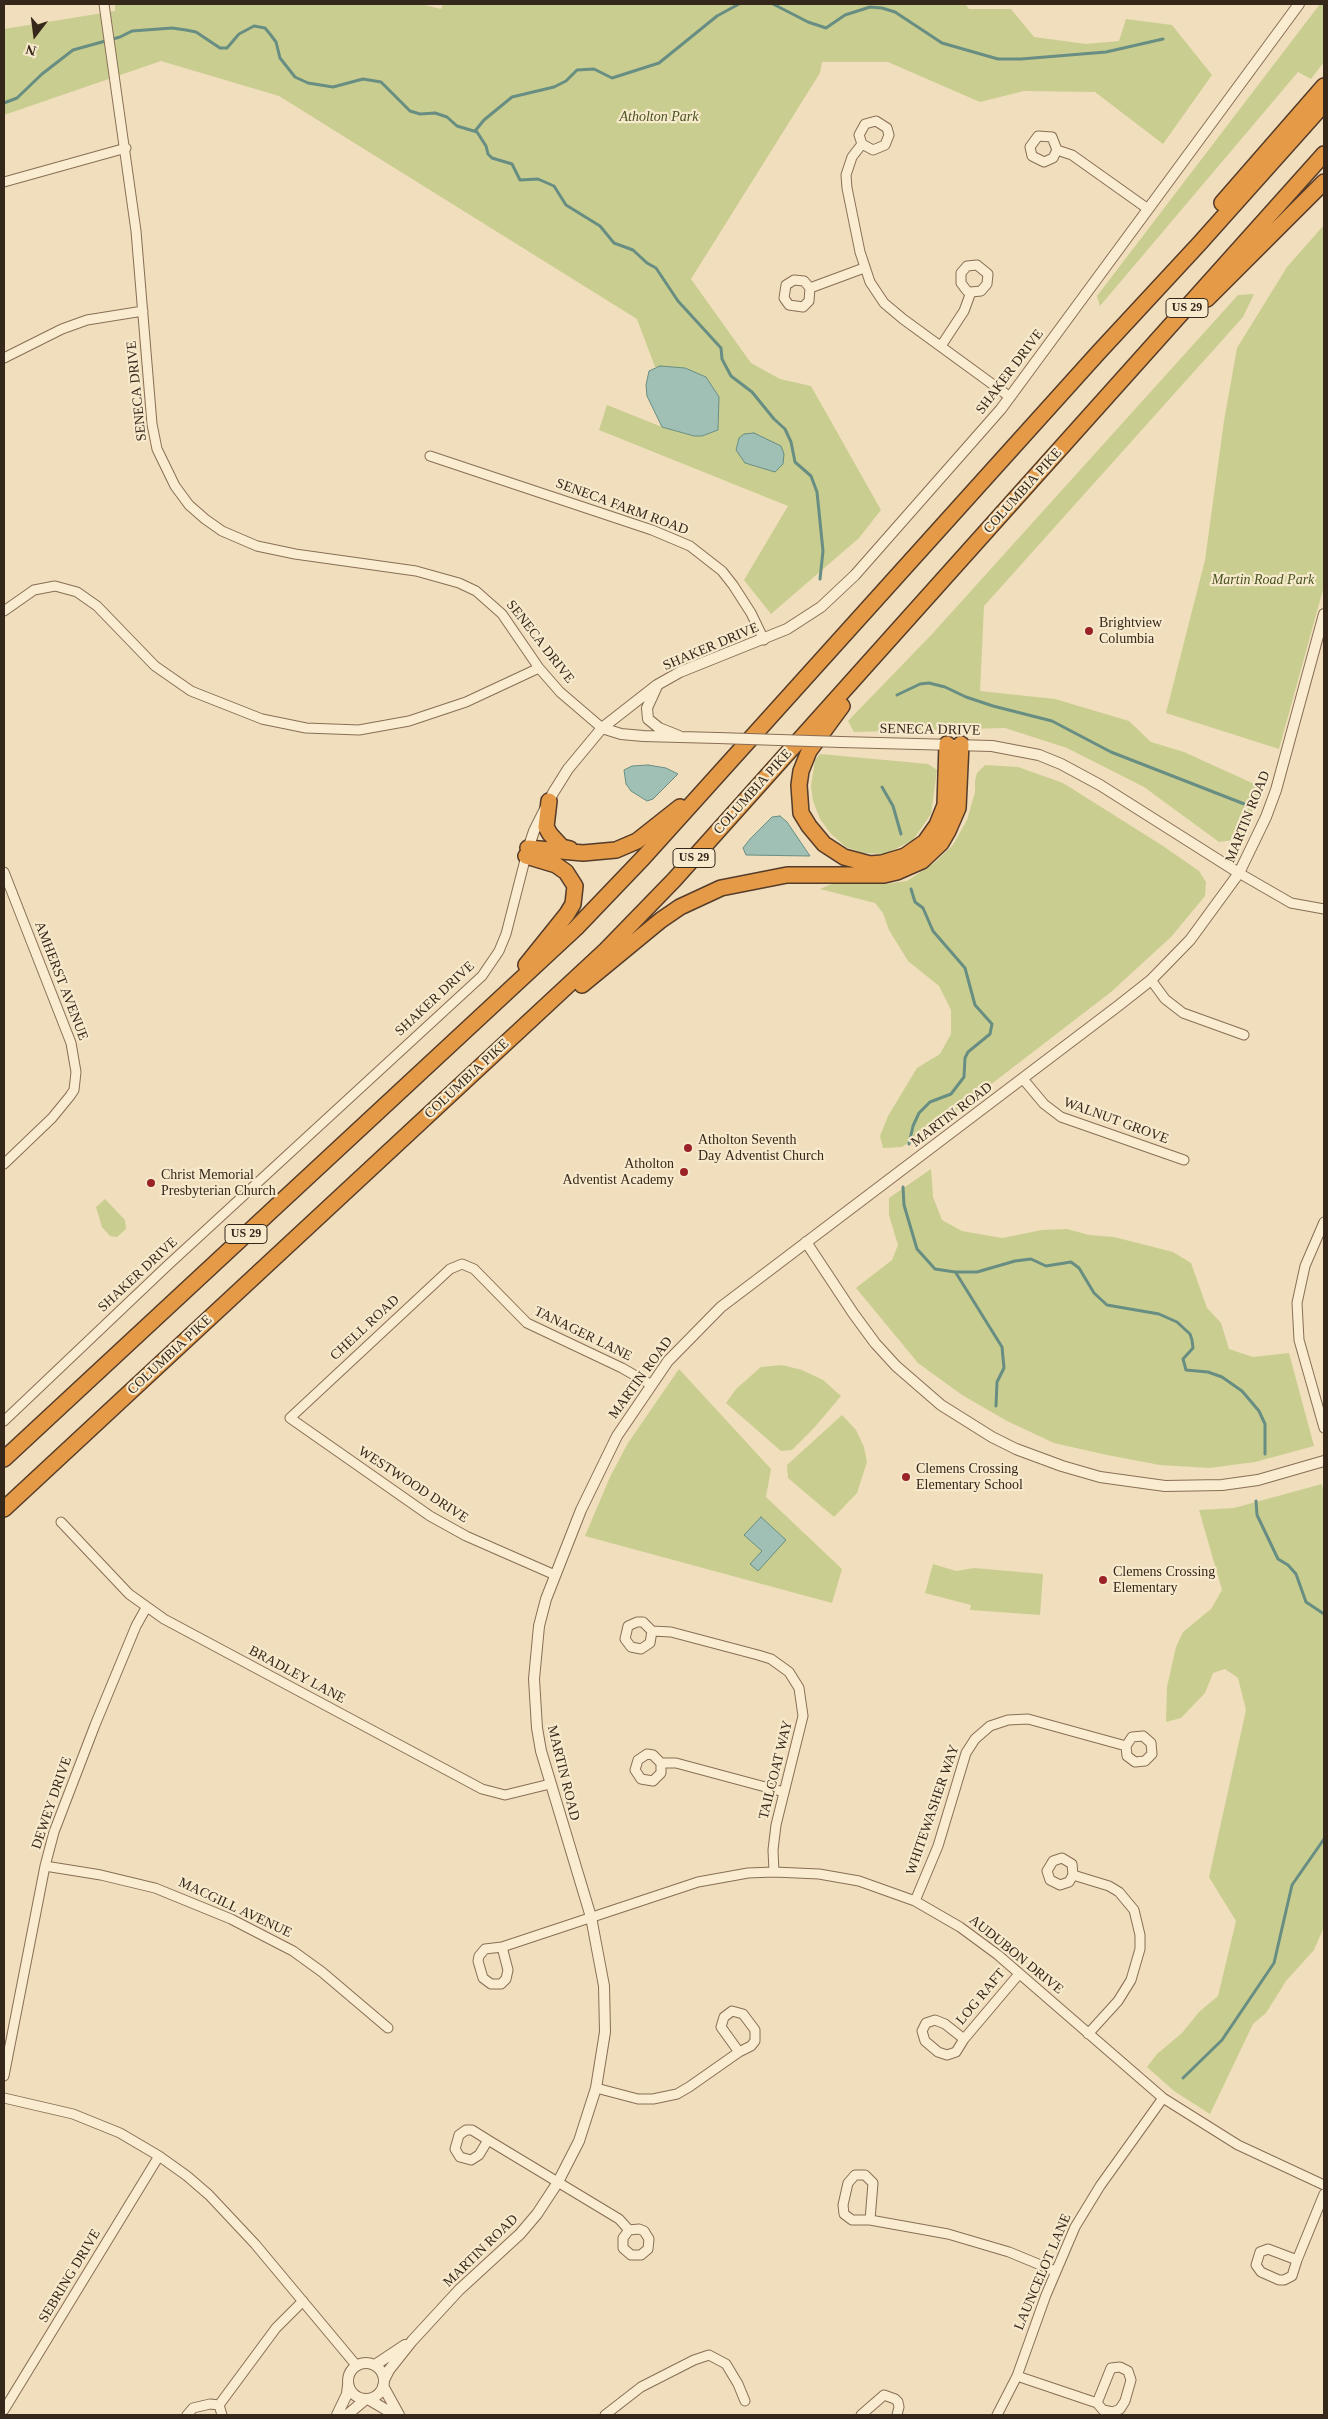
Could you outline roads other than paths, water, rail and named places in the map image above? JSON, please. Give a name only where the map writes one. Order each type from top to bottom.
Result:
[{"type":"highway","points":[[1098,352],[1192,237],[1324,86]]},
{"type":"highway","name":"US 29","points":[[4,1459],[576,928],[714,780],[1098,352],[1199,244],[1324,104]]},
{"type":"highway","name":"COLUMBIA PIKE","points":[[4,1509],[606,950],[674,880],[1324,154]]},
{"type":"highway","points":[[1049,461],[1324,182]]},
{"type":"highway","points":[[899,629],[809,751],[801,771],[799,786],[802,813],[824,844],[844,857],[870,864],[895,860],[905,856],[925,842],[941,816],[954,744]]},
{"type":"highway","points":[[474,1073],[661,920],[704,895],[741,882],[787,875],[884,875],[897,872],[922,861],[941,843],[956,814],[959,792],[954,744]]},
{"type":"highway","points":[[527,852],[583,853],[616,850],[637,841],[714,780]]},
{"type":"highway","points":[[549,801],[546,827],[550,834],[562,846],[583,853]]},
{"type":"highway","points":[[489,1010],[567,914],[575,895],[575,886],[566,872],[556,865],[527,852]]},
{"type":"street","name":"SENECA DRIVE","points":[[104,4],[126,148],[136,231],[152,424],[157,448],[164,467],[190,505],[205,519],[240,539],[274,551],[416,571],[459,583],[476,591],[502,614],[539,668],[567,698],[602,728],[621,734],[684,738],[954,744],[992,746],[1018,750],[1061,764],[1100,785],[1239,873]]},
{"type":"street","name":"SHAKER DRIVE","points":[[4,1421],[167,1266],[482,976],[499,951],[506,934],[513,914],[527,852],[549,801],[568,769],[602,728],[657,685],[706,661],[764,640],[787,629],[821,607],[855,575],[1010,397],[1299,4]]},
{"type":"street","points":[[862,144],[852,157],[846,175],[864,268],[870,282],[884,303],[1010,397]]},
{"type":"street","points":[[4,182],[126,148]]},
{"type":"street","points":[[1057,150],[1072,155],[1148,210]]},
{"type":"street","points":[[810,288],[864,268]]},
{"type":"street","points":[[941,346],[964,311],[971,292]]},
{"type":"street","points":[[4,358],[42,337],[87,320],[143,311]]},
{"type":"street","name":"SENECA FARM ROAD","points":[[430,456],[652,530],[690,546],[722,571],[752,613],[764,640]]},
{"type":"street","points":[[4,611],[34,590],[55,586],[77,592],[97,606],[155,666],[186,687],[237,711],[277,723],[306,728],[359,730],[409,721],[466,702],[539,668]]},
{"type":"street","name":"MARTIN ROAD","points":[[384,2383],[389,2370],[412,2341],[459,2290],[520,2234],[537,2214],[558,2182],[579,2141],[596,2088],[602,2053],[605,2010],[604,1986],[591,1916],[550,1784],[537,1728],[534,1680],[539,1626],[555,1575],[598,1471],[617,1436],[650,1384],[685,1342],[721,1307],[1151,980],[1190,940],[1239,873],[1276,790],[1324,614]]},
{"type":"street","points":[[657,685],[647,708],[648,718],[659,728],[684,738]]},
{"type":"street","name":"AMHERST AVENUE","points":[[4,872],[71,1043],[76,1072],[74,1090],[70,1096],[52,1118],[4,1164]]},
{"type":"street","points":[[1239,873],[1291,903],[1324,909]]},
{"type":"street","points":[[1151,980],[1165,999],[1183,1012],[1244,1035]]},
{"type":"street","name":"WALNUT GROVE","points":[[1023,1079],[1044,1104],[1060,1117],[1184,1160]]},
{"type":"street","points":[[1324,1222],[1300,1283],[1297,1312],[1303,1357],[1324,1428]]},
{"type":"street","points":[[806,1242],[853,1313],[875,1343],[896,1366],[941,1405],[992,1437],[1016,1449],[1062,1466],[1100,1477],[1165,1486],[1222,1485],[1258,1480],[1324,1461]]},
{"type":"street","name":"TANAGER LANE","points":[[462,1264],[474,1269],[527,1323],[622,1368],[650,1384]]},
{"type":"street","name":"CHELL ROAD","points":[[290,1418],[450,1268],[462,1264]]},
{"type":"street","name":"WESTWOOD DRIVE","points":[[290,1418],[430,1516],[466,1536],[555,1575]]},
{"type":"street","name":"BRADLEY LANE","points":[[61,1522],[129,1594],[146,1608],[482,1789],[505,1795],[550,1784]]},
{"type":"street","name":"DEWEY DRIVE","points":[[4,2076],[45,1866],[54,1832],[95,1724],[136,1626],[146,1608]]},
{"type":"street","name":"TAILCOAT WAY","points":[[652,1631],[671,1632],[771,1659],[789,1672],[799,1688],[803,1716],[774,1837],[774,1872]]},
{"type":"street","name":"WHITEWASHER WAY","points":[[915,1901],[938,1846],[966,1753],[975,1738],[990,1726],[1008,1720],[1028,1719],[1126,1746]]},
{"type":"street","points":[[661,1763],[676,1763],[784,1792]]},
{"type":"street","name":"MACGILL AVENUE","points":[[45,1866],[120,1879],[155,1888],[231,1919],[293,1951],[322,1972],[388,2028]]},
{"type":"street","name":"AUDUBON DRIVE","points":[[502,1947],[698,1882],[724,1877],[774,1872],[840,1876],[887,1890],[938,1913],[978,1939],[1163,2098],[1238,2145],[1324,2185]]},
{"type":"street","points":[[1073,1875],[1103,1883],[1119,1892],[1134,1910],[1140,1935],[1140,1949],[1131,1980],[1118,2001],[1088,2034]]},
{"type":"street","points":[[502,1947],[508,1974],[501,1984],[491,1984],[483,1978],[479,1956],[485,1949],[502,1947]]},
{"type":"street","name":"LOG RAFT","points":[[964,2039],[945,2024],[935,2020],[926,2022],[922,2031],[925,2041],[942,2054],[956,2052],[964,2039],[1019,1974]]},
{"type":"street","points":[[596,2088],[638,2098],[665,2098],[695,2084],[739,2052],[751,2046],[756,2035],[755,2030],[743,2014],[732,2011],[724,2017],[721,2027],[739,2052]]},
{"type":"street","points":[[4,2098],[48,2107],[99,2124],[138,2142],[187,2176],[222,2208],[303,2300],[356,2365]]},
{"type":"street","name":"LAUNCELOT LANE","points":[[997,2415],[1018,2376],[1055,2271],[1086,2208],[1163,2098]]},
{"type":"street","points":[[488,2140],[619,2219],[629,2230]]},
{"type":"street","name":"SEBRING DRIVE","points":[[4,2410],[160,2156]]},
{"type":"street","points":[[870,2220],[873,2183],[865,2175],[854,2175],[848,2183],[843,2210],[847,2217],[852,2220],[870,2220],[948,2234],[1009,2252],[1055,2271]]},
{"type":"street","points":[[1297,2260],[1274,2250],[1264,2249],[1257,2256],[1256,2265],[1260,2272],[1284,2280],[1292,2276],[1324,2194]]},
{"type":"street","points":[[219,2405],[276,2328],[303,2300]]},
{"type":"street","name":"MARTIN ROAD","points":[[375,2365],[412,2341]]},
{"type":"street","points":[[605,2415],[641,2387],[694,2360],[709,2355],[726,2364],[738,2384],[745,2401]]},
{"type":"street","points":[[337,2415],[347,2394],[350,2372],[356,2365],[366,2363],[375,2365],[382,2372],[384,2383],[399,2415]]},
{"type":"street","points":[[1018,2376],[1097,2403],[1103,2410],[1108,2412],[1120,2408],[1130,2384],[1128,2371],[1120,2367],[1112,2368],[1097,2403]]},
{"type":"street","points":[[347,2415],[367,2399],[376,2396],[384,2383]]},
{"type":"street","points":[[348,2385],[353,2393],[395,2415]]},
{"type":"street","points":[[861,2415],[884,2395],[895,2398],[898,2402],[899,2407],[896,2415]]},
{"type":"street","points":[[187,2415],[193,2408],[210,2404],[219,2405]]},
{"type":"street","points":[[219,2405],[222,2415]]},
{"type":"water","points":[[660,366],[685,368],[706,377],[719,397],[718,430],[702,436],[694,436],[662,427],[647,396],[646,385],[649,371]]},
{"type":"water","points":[[754,433],[781,446],[784,454],[783,464],[775,472],[745,463],[736,450],[739,438],[744,434]]},
{"type":"water","points":[[648,765],[666,768],[678,774],[653,799],[647,801],[631,791],[626,784],[624,770],[632,766]]},
{"type":"water","points":[[780,816],[787,822],[810,856],[746,855],[743,848],[750,839],[772,817]]},
{"type":"water","points":[[761,1517],[786,1540],[758,1571],[750,1564],[762,1551],[744,1535]]},
{"type":"waterway","points":[[475,131],[484,120],[512,97],[554,87],[566,81],[577,70],[594,69],[612,78],[659,63],[717,16],[739,4]]},
{"type":"waterway","points":[[773,4],[808,22],[826,28],[845,15],[870,7],[882,8],[895,12],[942,43],[998,59],[1106,52],[1163,39]]},
{"type":"waterway","points":[[4,103],[17,98],[42,74],[73,50],[120,37],[132,31],[172,28],[186,30],[196,32],[220,48],[227,48],[239,34],[254,26],[265,28],[270,34],[276,42],[280,58],[295,77],[308,83],[333,87],[363,79],[381,82],[410,111],[420,114],[435,113],[447,117],[457,126],[477,132],[486,146],[488,154],[492,158],[512,164],[520,180],[538,179],[554,186],[566,205],[600,226],[614,243],[633,250],[647,263],[656,268],[678,301],[721,348],[722,359],[731,376],[752,392],[774,419],[785,429],[791,442],[795,462],[811,476],[817,492],[823,551],[820,579]]},
{"type":"waterway","points":[[897,695],[920,684],[929,683],[945,687],[966,697],[993,706],[1052,721],[1111,752],[1252,807]]},
{"type":"waterway","points":[[882,787],[893,806],[901,834]]},
{"type":"waterway","points":[[909,1144],[913,1126],[919,1113],[930,1102],[951,1094],[964,1077],[965,1058],[968,1052],[990,1034],[992,1024],[975,1005],[965,968],[933,931],[923,908],[915,902],[911,889]]},
{"type":"waterway","points":[[903,1187],[904,1205],[917,1249],[935,1269],[955,1272],[977,1272],[1015,1261],[1031,1259],[1046,1266],[1071,1262],[1079,1268],[1094,1293],[1107,1305],[1159,1314],[1177,1322],[1190,1334],[1192,1340],[1193,1348],[1183,1359],[1186,1370],[1208,1372],[1222,1377],[1242,1391],[1259,1411],[1265,1424],[1265,1454]]},
{"type":"waterway","points":[[956,1273],[1002,1347],[1004,1368],[997,1382],[996,1406]]},
{"type":"waterway","points":[[1256,1501],[1257,1515],[1278,1559],[1288,1565],[1296,1574],[1306,1602],[1324,1614]]},
{"type":"waterway","points":[[1183,2078],[1222,2040],[1274,1963],[1292,1885],[1324,1839]]},
{"type":"place","name":"Brightview Columbia","points":[[1089,631]]},
{"type":"place","name":"Atholton Seventh Day Adventist Church","points":[[688,1148]]},
{"type":"place","name":"Atholton Adventist Academy","points":[[684,1172]]},
{"type":"place","name":"Christ Memorial Presbyterian Church","points":[[151,1183]]},
{"type":"place","name":"Clemens Crossing Elementary School","points":[[906,1477]]},
{"type":"place","name":"Clemens Crossing Elementary","points":[[1103,1580]]},
{"type":"park label","name":"Atholton Park","points":[[659,117]]},
{"type":"park label","name":"Martin Road Park","points":[[1263,580]]}]
